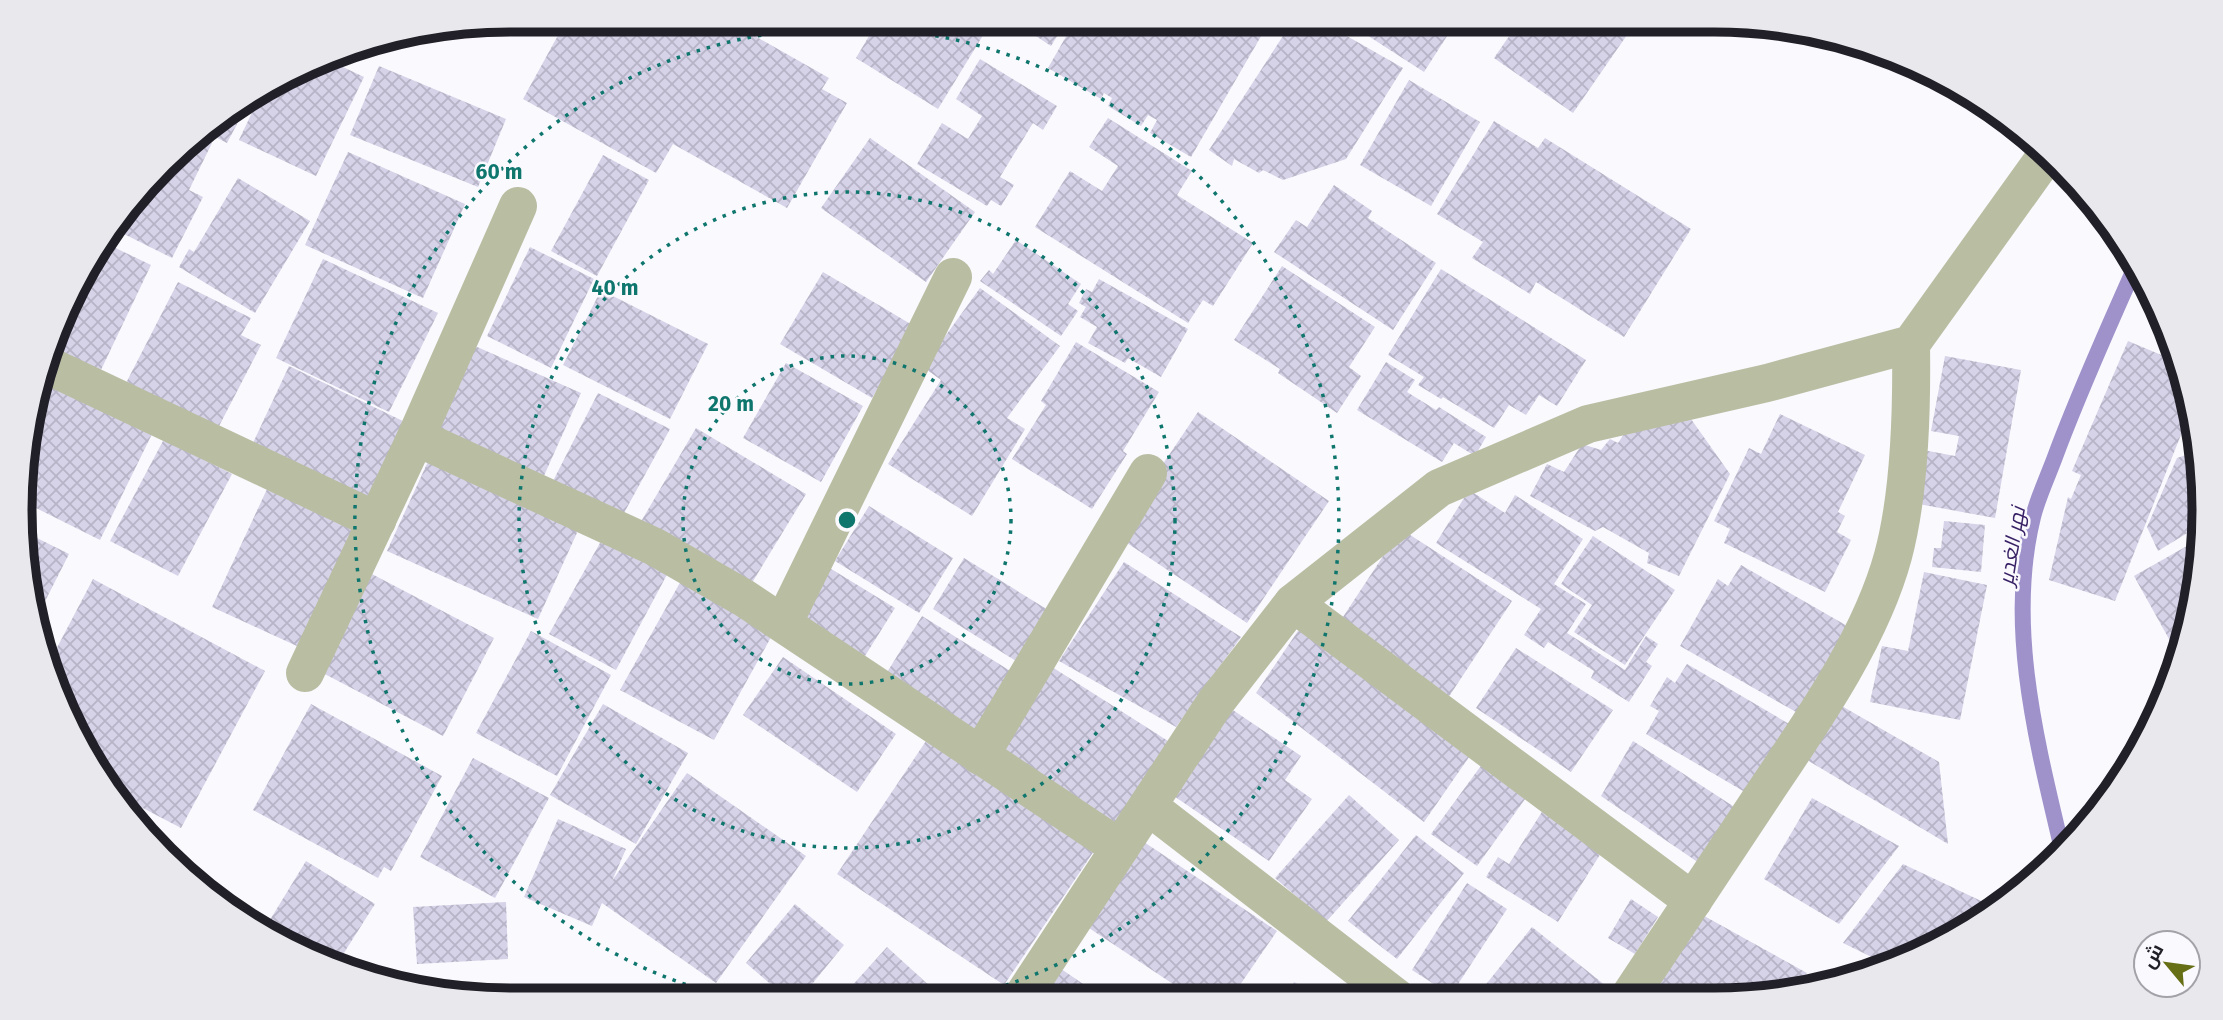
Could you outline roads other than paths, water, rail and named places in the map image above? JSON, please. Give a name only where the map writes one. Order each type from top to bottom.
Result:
[{"type":"street","points":[[1635,988],[1831,690],[1863,631],[1893,556],[1906,475],[1912,395],[1911,344],[2041,163]]},
{"type":"street","points":[[305,673],[416,437],[518,206]]},
{"type":"street","points":[[785,622],[953,277]]},
{"type":"street","points":[[1028,988],[1215,703],[1293,603],[1438,488],[1588,424],[1767,383],[1911,344]]},
{"type":"street","points":[[53,368],[377,521]]},
{"type":"street","points":[[416,437],[655,547],[785,622],[1120,848]]},
{"type":"street","points":[[980,756],[1148,473]]},
{"type":"street","points":[[1293,603],[1693,901]]},
{"type":"street","points":[[1148,806],[1384,988]]},
{"type":"waterway","name":"نهر الغدير","points":[[2060,839],[2043,768],[2028,684],[2024,642],[2025,558],[2040,494],[2131,277]]}]
